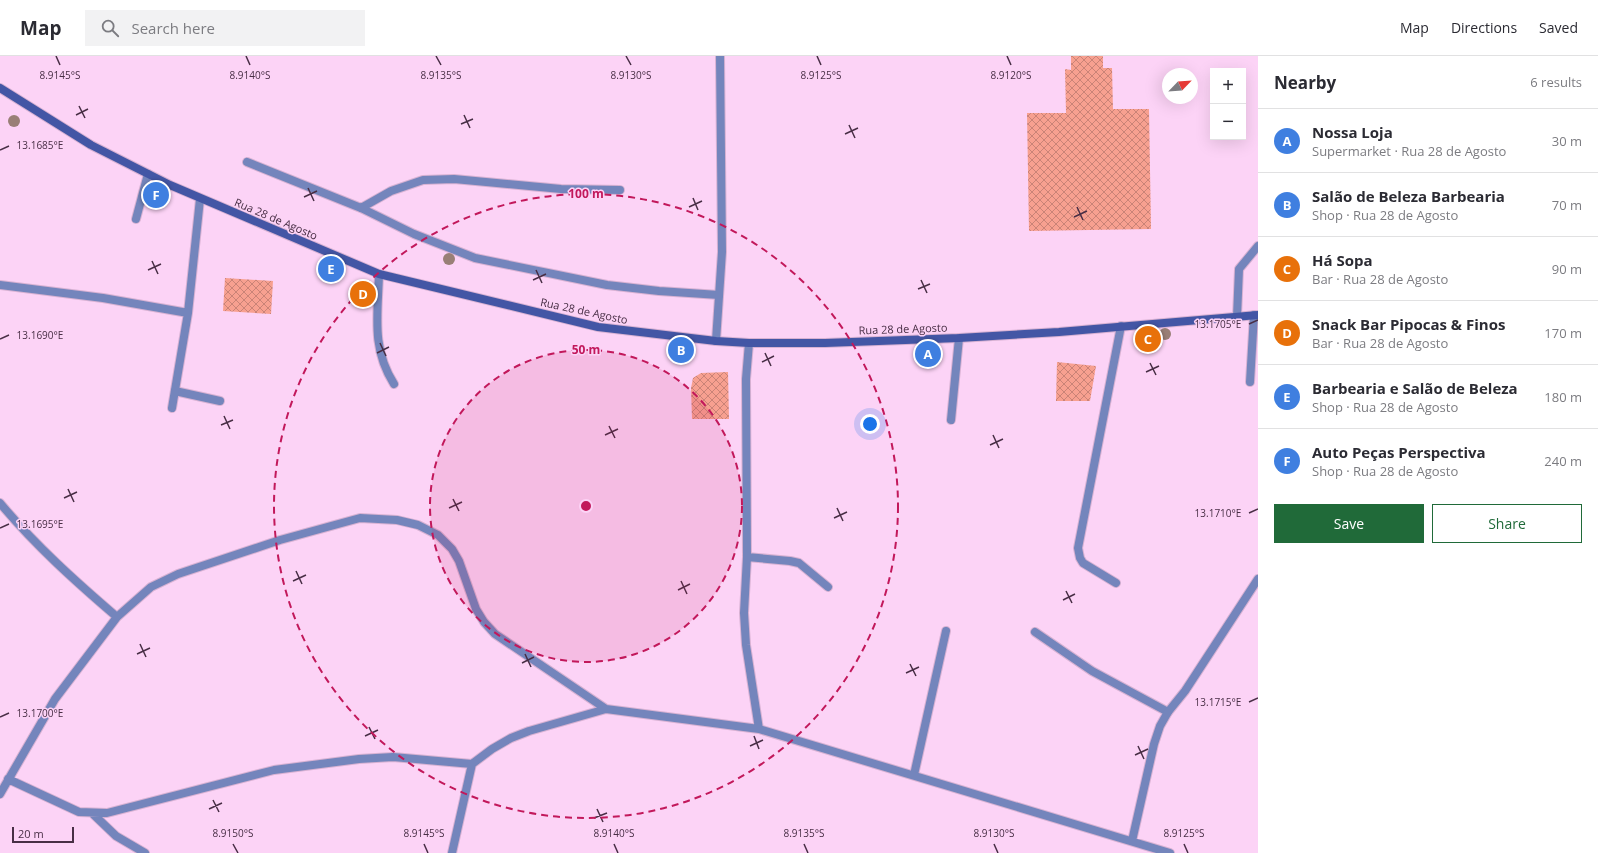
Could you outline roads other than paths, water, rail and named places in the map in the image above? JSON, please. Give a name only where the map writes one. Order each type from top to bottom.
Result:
[{"type":"main road","name":"Rua 28 de Agosto","points":[[0,88],[91,145],[148,174],[200,199],[379,274],[598,327],[716,341],[749,343],[825,343],[959,338],[1256,315]]},
{"type":"street","points":[[716,341],[722,252],[720,56]]},
{"type":"street","points":[[247,162],[361,208],[414,234],[475,258],[607,285],[659,291],[719,295]]},
{"type":"street","points":[[136,219],[148,174]]},
{"type":"street","points":[[361,208],[391,192],[423,180],[454,179],[561,189],[620,190]]},
{"type":"street","points":[[172,408],[188,313],[200,199]]},
{"type":"street","points":[[1237,317],[1239,269],[1258,246]]},
{"type":"street","points":[[379,274],[377,330],[379,351],[386,371],[394,384]]},
{"type":"street","points":[[0,285],[103,298],[188,313]]},
{"type":"street","points":[[1250,382],[1256,315]]},
{"type":"street","points":[[1116,584],[1083,563],[1080,558],[1078,548],[1121,326]]},
{"type":"street","points":[[951,420],[959,338]]},
{"type":"street","points":[[749,343],[746,378],[747,557],[744,613],[746,645],[759,729]]},
{"type":"street","points":[[175,391],[220,401]]},
{"type":"street","points":[[0,503],[22,529],[59,566],[117,617]]},
{"type":"street","points":[[0,794],[55,699],[117,617],[151,587],[178,574],[234,555],[280,540],[360,518],[397,520],[418,525],[438,535],[452,549],[464,574],[476,609],[484,622],[495,634],[606,709]]},
{"type":"street","points":[[747,557],[799,563],[828,587]]},
{"type":"street","points":[[1132,841],[1154,744],[1160,726],[1168,712],[1185,691],[1258,580]]},
{"type":"street","points":[[914,776],[946,631]]},
{"type":"street","points":[[1036,632],[1092,671],[1168,712]]},
{"type":"street","points":[[452,853],[472,764],[492,749],[511,738],[529,731],[606,709],[759,729],[1170,853]]},
{"type":"street","points":[[8,779],[79,812],[93,814],[107,813],[282,769],[359,759],[393,757],[472,764]]},
{"type":"street","points":[[93,814],[116,836],[145,853]]},
{"type":"place","name":"Auto Peças Perspectiva","points":[[156,195]]},
{"type":"place","name":"Barbearia e Salão de Beleza","points":[[331,269]]},
{"type":"place","name":"Snack Bar Pipocas & Finos","points":[[363,294]]},
{"type":"place","name":"Há Sopa","points":[[1148,339]]},
{"type":"place","name":"Salão de Beleza Barbearia","points":[[681,350]]},
{"type":"place","name":"Nossa Loja","points":[[928,354]]}]
